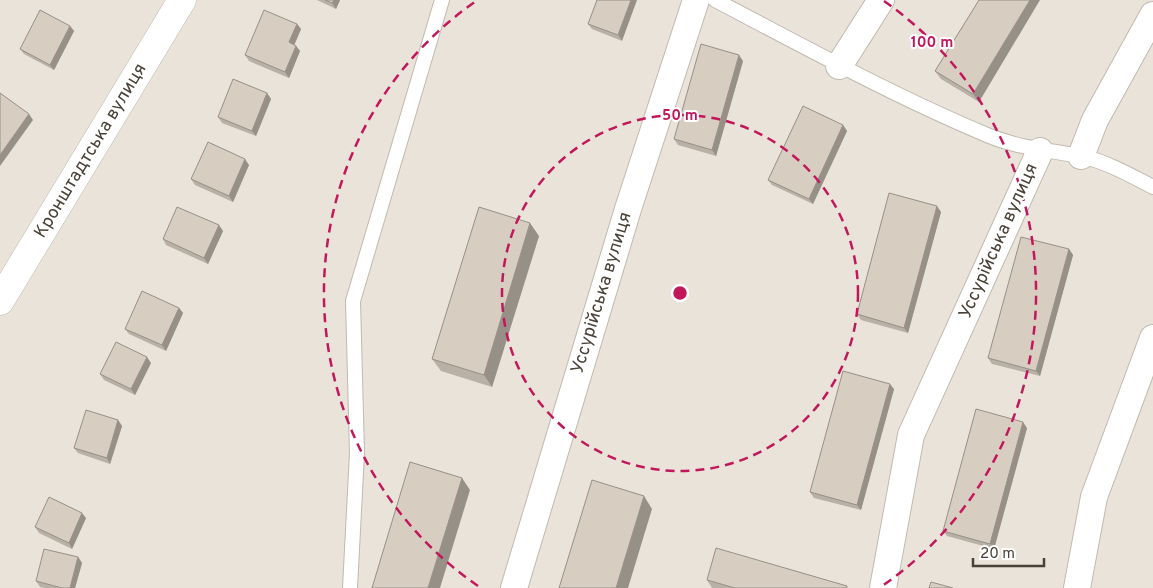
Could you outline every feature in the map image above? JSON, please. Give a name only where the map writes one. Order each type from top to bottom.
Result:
[{"type":"street","name":"Кронштадтська вулиця","points":[[0,301],[182,0]]},
{"type":"street","name":"Уссурійська вулиця","points":[[514,588],[628,209],[696,0]]},
{"type":"street","points":[[839,66],[881,0]]},
{"type":"street","points":[[1081,156],[1095,120],[1153,15]]},
{"type":"street","name":"Уссурійська вулиця","points":[[883,588],[911,435],[1040,151]]},
{"type":"street","points":[[1077,588],[1094,497],[1153,338]]},
{"type":"lane","points":[[350,588],[357,453],[353,301],[442,0]]},
{"type":"lane","points":[[715,0],[839,66],[989,136],[1040,151],[1081,156],[1126,173],[1153,186]]},
{"type":"shaded area","points":[[0,0],[1153,0],[1153,588],[0,588]]},
{"type":"building","points":[[597,0],[631,0],[618,35],[588,24]]},
{"type":"building","points":[[979,0],[1030,0],[973,94],[935,71]]},
{"type":"building","points":[[40,10],[70,26],[50,65],[20,49]]},
{"type":"building","points":[[264,10],[297,24],[289,42],[296,46],[285,72],[245,55]]},
{"type":"building","points":[[701,44],[739,55],[712,150],[674,139]]},
{"type":"building","points":[[233,79],[267,93],[252,131],[218,117]]},
{"type":"building","points":[[0,93],[29,114],[0,155]]},
{"type":"building","points":[[803,106],[843,125],[809,199],[768,180]]},
{"type":"building","points":[[208,142],[245,159],[229,196],[191,179]]},
{"type":"building","points":[[889,193],[937,206],[904,328],[857,314]]},
{"type":"building","points":[[177,207],[219,225],[204,258],[163,239]]},
{"type":"building","points":[[479,207],[530,223],[484,375],[432,359]]},
{"type":"building","points":[[1021,237],[1069,249],[1036,371],[988,358]]},
{"type":"building","points":[[142,291],[179,308],[162,345],[125,329]]},
{"type":"building","points":[[116,342],[147,357],[131,389],[100,374]]},
{"type":"building","points":[[843,371],[890,384],[857,505],[810,492]]},
{"type":"building","points":[[976,409],[1023,422],[990,544],[943,531]]},
{"type":"building","points":[[86,410],[118,420],[107,458],[74,448]]},
{"type":"building","points":[[410,462],[462,478],[428,588],[372,588]]},
{"type":"building","points":[[592,480],[644,496],[616,588],[559,588]]},
{"type":"building","points":[[49,497],[82,513],[69,543],[35,527]]},
{"type":"building","points":[[716,548],[847,586],[846,588],[735,588],[707,580]]},
{"type":"building","points":[[44,549],[78,557],[70,588],[62,588],[36,581]]},
{"type":"building","points":[[931,582],[953,588],[929,588]]}]
